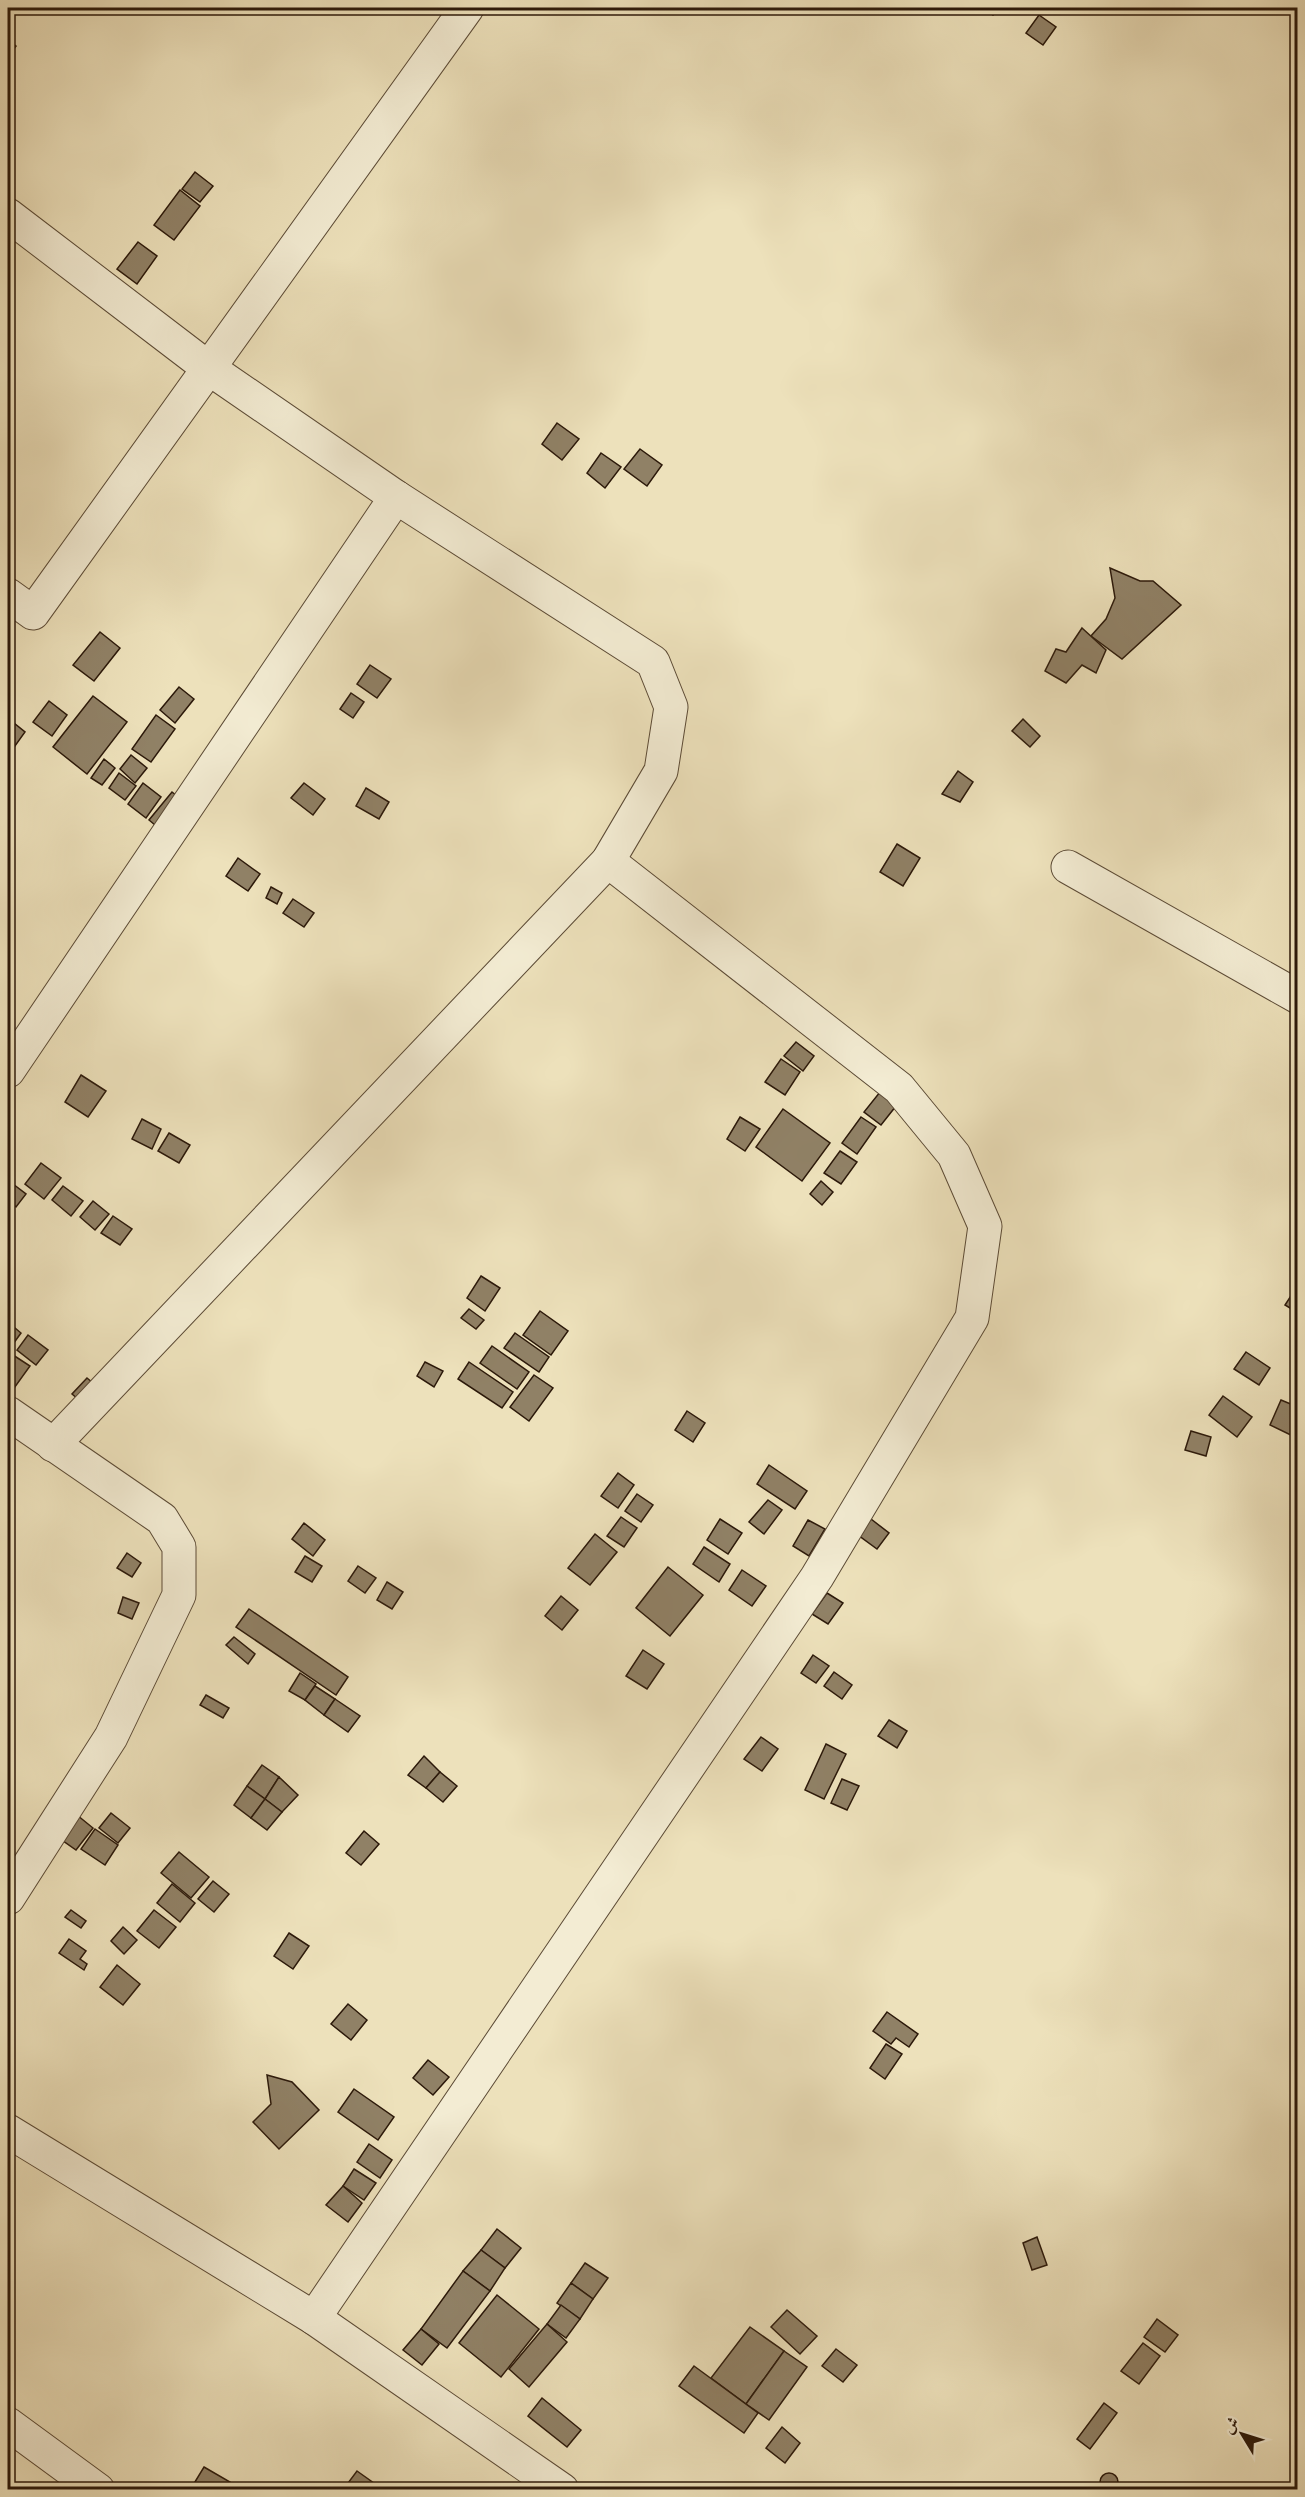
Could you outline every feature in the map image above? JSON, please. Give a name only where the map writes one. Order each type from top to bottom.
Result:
[{"type":"street","points":[[8,595],[33,613],[207,367],[467,8]]},
{"type":"street","points":[[8,215],[207,367],[396,497],[653,662],[670,706],[661,771],[608,861],[53,1444]]},
{"type":"street","points":[[8,1071],[396,497]]},
{"type":"street","points":[[314,2318],[817,1577],[972,1318],[985,1226],[954,1155],[899,1088],[608,861]]},
{"type":"street","points":[[1068,867],[1298,997]]},
{"type":"street","points":[[8,1413],[162,1519],[179,1547],[180,1595],[111,1737],[8,1898]]},
{"type":"street","points":[[8,2131],[314,2318],[562,2490]]},
{"type":"street","points":[[8,2424],[98,2490]]},
{"type":"building","points":[[982,8],[999,8],[993,15]]},
{"type":"building","points":[[1039,15],[1056,27],[1043,45],[1026,33]]},
{"type":"building","points":[[8,39],[16,46],[8,57]]},
{"type":"building","points":[[195,172],[213,186],[200,202],[182,189]]},
{"type":"building","points":[[180,190],[200,206],[174,240],[154,225]]},
{"type":"building","points":[[138,242],[157,256],[137,284],[117,269]]},
{"type":"building","points":[[557,423],[579,439],[562,460],[542,444]]},
{"type":"building","points":[[640,449],[662,465],[647,486],[624,469]]},
{"type":"building","points":[[601,453],[621,467],[605,488],[587,473]]},
{"type":"building","points":[[1110,568],[1140,581],[1153,581],[1181,605],[1122,659],[1091,636],[1106,619],[1115,598]]},
{"type":"building","points":[[1082,628],[1106,650],[1096,673],[1082,665],[1066,683],[1045,671],[1056,649],[1066,652]]},
{"type":"building","points":[[100,632],[120,648],[94,681],[73,665]]},
{"type":"building","points":[[370,665],[391,679],[377,698],[357,684]]},
{"type":"building","points":[[179,687],[194,699],[175,723],[160,710]]},
{"type":"building","points":[[351,693],[364,702],[353,718],[340,709]]},
{"type":"building","points":[[93,696],[127,722],[87,774],[53,747]]},
{"type":"building","points":[[49,701],[67,715],[52,736],[33,722]]},
{"type":"building","points":[[156,715],[175,729],[151,762],[132,749]]},
{"type":"building","points":[[9,719],[25,732],[15,746],[8,740]]},
{"type":"building","points":[[1023,719],[1040,736],[1030,747],[1012,731]]},
{"type":"building","points":[[131,755],[147,768],[135,783],[120,769]]},
{"type":"building","points":[[104,759],[115,768],[102,785],[91,778]]},
{"type":"building","points":[[958,771],[973,782],[960,802],[942,794]]},
{"type":"building","points":[[119,773],[136,786],[125,800],[109,788]]},
{"type":"building","points":[[143,783],[161,797],[146,818],[128,804]]},
{"type":"building","points":[[304,783],[325,799],[313,815],[291,798]]},
{"type":"building","points":[[366,788],[389,802],[379,819],[356,806]]},
{"type":"building","points":[[172,792],[196,811],[173,840],[149,820]]},
{"type":"building","points":[[897,844],[920,858],[903,886],[880,872]]},
{"type":"building","points":[[238,858],[260,874],[248,891],[226,876]]},
{"type":"building","points":[[271,887],[282,893],[277,904],[266,898]]},
{"type":"building","points":[[293,899],[314,913],[304,927],[283,913]]},
{"type":"building","points":[[796,1042],[814,1056],[803,1071],[784,1056]]},
{"type":"building","points":[[781,1059],[800,1072],[785,1095],[765,1082]]},
{"type":"building","points":[[81,1075],[106,1091],[88,1117],[65,1102]]},
{"type":"building","points":[[880,1092],[896,1106],[881,1125],[864,1112]]},
{"type":"building","points":[[783,1109],[830,1143],[802,1181],[756,1147]]},
{"type":"building","points":[[740,1117],[760,1129],[745,1151],[727,1139]]},
{"type":"building","points":[[861,1117],[876,1127],[857,1154],[842,1143]]},
{"type":"building","points":[[142,1119],[161,1129],[152,1149],[132,1139]]},
{"type":"building","points":[[169,1133],[190,1145],[179,1163],[158,1151]]},
{"type":"building","points":[[840,1151],[857,1162],[841,1184],[824,1173]]},
{"type":"building","points":[[41,1163],[61,1178],[44,1199],[25,1184]]},
{"type":"building","points":[[821,1181],[833,1192],[822,1205],[810,1194]]},
{"type":"building","points":[[13,1184],[26,1194],[16,1207],[8,1200],[8,1192]]},
{"type":"building","points":[[63,1186],[83,1201],[71,1216],[52,1200]]},
{"type":"building","points":[[93,1201],[109,1214],[95,1230],[80,1217]]},
{"type":"building","points":[[113,1216],[132,1229],[120,1245],[101,1233]]},
{"type":"building","points":[[481,1276],[500,1288],[485,1311],[467,1298]]},
{"type":"building","points":[[1298,1285],[1298,1313],[1285,1305]]},
{"type":"building","points":[[469,1309],[484,1320],[476,1329],[461,1318]]},
{"type":"building","points":[[540,1311],[568,1331],[551,1355],[523,1335]]},
{"type":"building","points":[[8,1322],[21,1333],[8,1351]]},
{"type":"building","points":[[515,1333],[549,1357],[539,1372],[504,1348]]},
{"type":"building","points":[[28,1335],[48,1350],[36,1365],[17,1350]]},
{"type":"building","points":[[492,1346],[529,1372],[517,1389],[480,1363]]},
{"type":"building","points":[[1246,1352],[1270,1368],[1259,1385],[1234,1369]]},
{"type":"building","points":[[13,1355],[30,1366],[12,1391],[8,1388],[8,1363]]},
{"type":"building","points":[[425,1362],[443,1371],[434,1387],[417,1376]]},
{"type":"building","points":[[469,1362],[513,1392],[502,1408],[458,1379]]},
{"type":"building","points":[[534,1375],[553,1388],[529,1421],[510,1407]]},
{"type":"building","points":[[87,1378],[99,1388],[85,1405],[72,1394]]},
{"type":"building","points":[[1223,1396],[1252,1417],[1237,1437],[1209,1415]]},
{"type":"building","points":[[1281,1400],[1298,1407],[1297,1438],[1270,1425]]},
{"type":"building","points":[[687,1411],[705,1423],[693,1442],[675,1430]]},
{"type":"building","points":[[1191,1431],[1211,1437],[1206,1456],[1185,1450]]},
{"type":"building","points":[[769,1465],[807,1491],[795,1509],[757,1484]]},
{"type":"building","points":[[618,1473],[634,1485],[618,1508],[601,1496]]},
{"type":"building","points":[[637,1494],[653,1505],[641,1522],[625,1511]]},
{"type":"building","points":[[768,1500],[782,1510],[764,1534],[749,1522]]},
{"type":"building","points":[[621,1517],[637,1528],[624,1547],[607,1536]]},
{"type":"building","points":[[720,1519],[742,1533],[728,1554],[707,1540]]},
{"type":"building","points":[[871,1519],[889,1533],[877,1549],[858,1535]]},
{"type":"building","points":[[808,1520],[825,1529],[809,1556],[793,1546]]},
{"type":"building","points":[[304,1523],[325,1540],[313,1556],[292,1539]]},
{"type":"building","points":[[595,1534],[617,1552],[590,1585],[568,1568]]},
{"type":"building","points":[[704,1547],[730,1564],[719,1582],[693,1564]]},
{"type":"building","points":[[127,1553],[141,1563],[132,1577],[117,1568]]},
{"type":"building","points":[[305,1556],[322,1566],[312,1582],[295,1572]]},
{"type":"building","points":[[358,1566],[376,1578],[365,1593],[348,1581]]},
{"type":"building","points":[[668,1567],[703,1595],[670,1636],[636,1608]]},
{"type":"building","points":[[742,1570],[766,1586],[752,1606],[729,1590]]},
{"type":"building","points":[[387,1582],[403,1592],[392,1609],[377,1600]]},
{"type":"building","points":[[827,1593],[843,1603],[828,1624],[812,1614]]},
{"type":"building","points":[[561,1596],[578,1610],[562,1630],[545,1616]]},
{"type":"building","points":[[123,1597],[139,1603],[132,1619],[118,1613]]},
{"type":"building","points":[[249,1609],[348,1677],[336,1695],[236,1627]]},
{"type":"building","points":[[234,1637],[255,1654],[248,1664],[226,1645]]},
{"type":"building","points":[[643,1650],[664,1664],[647,1689],[626,1676]]},
{"type":"building","points":[[813,1655],[829,1666],[816,1683],[801,1673]]},
{"type":"building","points":[[834,1672],[852,1685],[842,1699],[824,1686]]},
{"type":"building","points":[[300,1673],[316,1684],[305,1700],[289,1691]]},
{"type":"building","points":[[315,1686],[335,1699],[324,1715],[305,1700]]},
{"type":"building","points":[[206,1695],[229,1708],[223,1718],[200,1705]]},
{"type":"building","points":[[335,1699],[360,1716],[348,1732],[324,1715]]},
{"type":"building","points":[[889,1720],[907,1731],[897,1748],[878,1736]]},
{"type":"building","points":[[761,1737],[778,1749],[762,1771],[744,1759]]},
{"type":"building","points":[[826,1744],[846,1754],[824,1799],[805,1790]]},
{"type":"building","points":[[424,1756],[440,1772],[426,1788],[408,1775]]},
{"type":"building","points":[[262,1765],[279,1777],[265,1799],[247,1786]]},
{"type":"building","points":[[440,1772],[457,1786],[443,1802],[426,1788]]},
{"type":"building","points":[[279,1777],[298,1795],[282,1812],[265,1799]]},
{"type":"building","points":[[842,1779],[859,1786],[847,1810],[831,1803]]},
{"type":"building","points":[[247,1786],[265,1799],[251,1818],[234,1805]]},
{"type":"building","points":[[265,1799],[282,1812],[267,1830],[251,1818]]},
{"type":"building","points":[[111,1813],[130,1828],[118,1843],[99,1828]]},
{"type":"building","points":[[77,1815],[93,1828],[76,1850],[59,1838]]},
{"type":"building","points":[[95,1829],[118,1845],[105,1865],[81,1849]]},
{"type":"building","points":[[364,1831],[379,1844],[361,1865],[346,1853]]},
{"type":"building","points":[[179,1852],[209,1877],[191,1898],[161,1873]]},
{"type":"building","points":[[213,1881],[229,1894],[214,1912],[198,1899]]},
{"type":"building","points":[[172,1884],[195,1903],[180,1922],[157,1903]]},
{"type":"building","points":[[71,1910],[86,1921],[81,1928],[65,1917]]},
{"type":"building","points":[[154,1910],[176,1927],[159,1948],[137,1931]]},
{"type":"building","points":[[123,1927],[137,1940],[124,1954],[111,1941]]},
{"type":"building","points":[[289,1933],[309,1946],[293,1969],[274,1956]]},
{"type":"building","points":[[69,1939],[86,1951],[80,1959],[87,1964],[84,1970],[59,1953]]},
{"type":"building","points":[[117,1965],[140,1984],[123,2005],[100,1987]]},
{"type":"building","points":[[348,2004],[367,2020],[351,2040],[331,2024]]},
{"type":"building","points":[[887,2012],[918,2034],[909,2047],[896,2038],[891,2044],[873,2031]]},
{"type":"building","points":[[886,2044],[902,2054],[885,2079],[870,2068]]},
{"type":"building","points":[[428,2060],[449,2077],[433,2095],[413,2078]]},
{"type":"building","points":[[267,2075],[292,2082],[319,2110],[279,2149],[253,2122],[271,2104]]},
{"type":"building","points":[[354,2089],[394,2117],[378,2140],[338,2112]]},
{"type":"building","points":[[369,2144],[392,2160],[380,2178],[357,2162]]},
{"type":"building","points":[[354,2169],[376,2183],[364,2200],[343,2186]]},
{"type":"building","points":[[343,2186],[362,2203],[348,2222],[326,2205]]},
{"type":"building","points":[[497,2229],[521,2248],[505,2268],[481,2250]]},
{"type":"building","points":[[1037,2237],[1047,2265],[1032,2270],[1023,2243]]},
{"type":"building","points":[[481,2250],[505,2268],[490,2291],[463,2271]]},
{"type":"building","points":[[585,2263],[608,2278],[593,2299],[571,2283]]},
{"type":"building","points":[[463,2271],[490,2291],[447,2348],[421,2329]]},
{"type":"building","points":[[571,2283],[593,2299],[580,2319],[557,2303]]},
{"type":"building","points":[[497,2295],[539,2329],[501,2377],[459,2343]]},
{"type":"building","points":[[561,2305],[580,2319],[566,2338],[547,2324]]},
{"type":"building","points":[[787,2310],[817,2336],[800,2354],[771,2327]]},
{"type":"building","points":[[1157,2319],[1178,2335],[1165,2352],[1144,2337]]},
{"type":"building","points":[[547,2324],[567,2342],[529,2387],[509,2369]]},
{"type":"building","points":[[750,2327],[784,2351],[746,2404],[711,2378]]},
{"type":"building","points":[[421,2329],[439,2344],[422,2365],[403,2350]]},
{"type":"building","points":[[1143,2343],[1160,2356],[1139,2384],[1121,2371]]},
{"type":"building","points":[[836,2349],[857,2365],[843,2382],[822,2366]]},
{"type":"building","points":[[784,2351],[807,2367],[769,2420],[746,2404]]},
{"type":"building","points":[[694,2366],[758,2413],[744,2433],[679,2386]]},
{"type":"building","points":[[542,2398],[581,2430],[567,2447],[528,2416]]},
{"type":"building","points":[[1104,2403],[1117,2413],[1090,2449],[1077,2439]]},
{"type":"building","points":[[782,2427],[800,2443],[785,2463],[766,2448]]},
{"type":"building","points":[[204,2467],[230,2482],[226,2490],[190,2490]]},
{"type":"building","points":[[357,2471],[378,2486],[376,2490],[349,2490],[345,2487]]},
{"type":"building","points":[[1109,2473],[1116,2475],[1118,2482],[1116,2489],[1109,2491],[1102,2489],[1100,2482],[1102,2475]]}]
